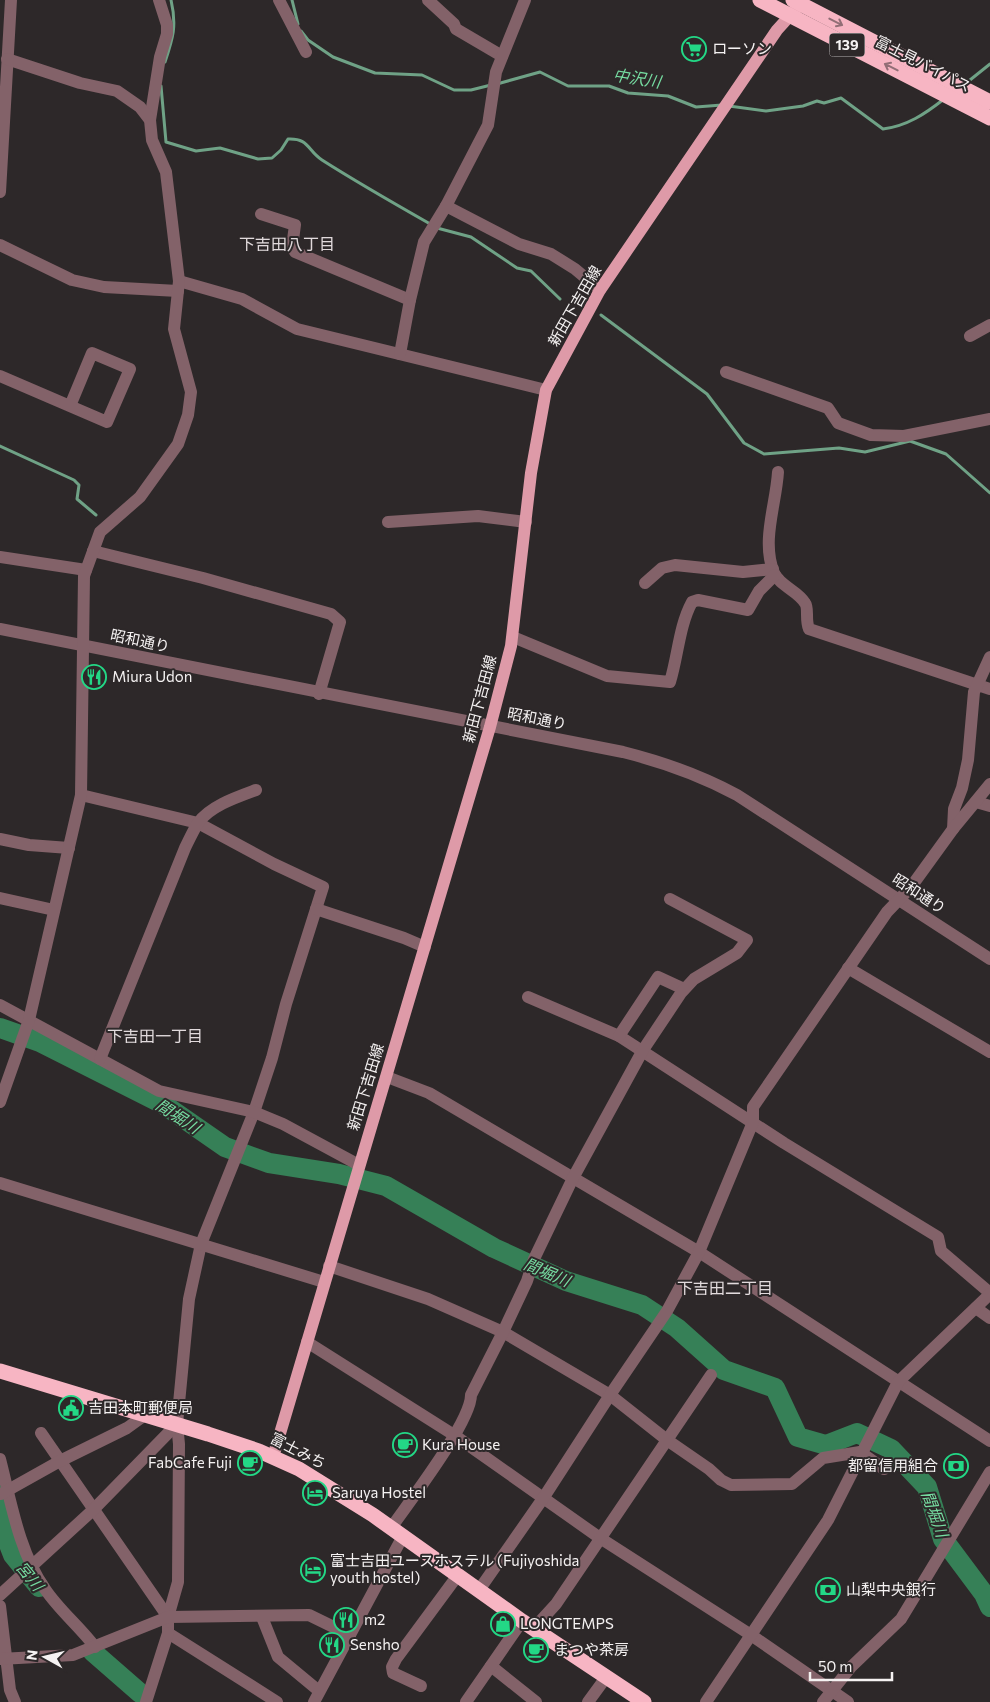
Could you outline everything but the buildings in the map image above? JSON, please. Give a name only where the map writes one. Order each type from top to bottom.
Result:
[{"type":"highway","name":"富士見バイパス","points":[[760,0],[990,118]]},
{"type":"highway","name":"富士見バイパス","points":[[799,1],[990,102]]},
{"type":"highway","name":"富士みち","points":[[0,1372],[178,1424],[273,1457],[299,1469],[397,1532],[528,1624],[644,1702]]},
{"type":"main road","name":"新田下吉田線","points":[[273,1457],[490,727],[513,637],[536,440],[546,390],[600,290],[799,1]]},
{"type":"street","points":[[0,192],[11,0]]},
{"type":"street","points":[[0,1102],[27,1024],[81,795],[84,576],[100,532],[140,497],[178,444],[188,415],[191,392],[174,329],[179,286],[166,172],[152,140],[150,120],[160,57],[168,25],[159,0]]},
{"type":"street","points":[[279,0],[306,52]]},
{"type":"street","points":[[428,0],[461,33],[502,56]]},
{"type":"street","points":[[400,354],[410,300],[424,242],[446,206],[488,125],[494,79],[525,0]]},
{"type":"street","points":[[7,59],[80,83],[117,91],[140,107],[150,120]]},
{"type":"street","points":[[446,206],[519,244],[551,254],[575,269],[600,290]]},
{"type":"street","points":[[261,214],[295,225],[292,247],[295,252],[410,300]]},
{"type":"street","points":[[0,245],[72,280],[104,287],[179,286],[242,299],[297,330],[546,390]]},
{"type":"street","points":[[970,336],[990,325]]},
{"type":"street","points":[[0,376],[107,422],[130,369],[92,353],[70,406]]},
{"type":"street","points":[[726,372],[828,408],[838,423],[871,435],[904,436],[990,420]]},
{"type":"street","points":[[778,472],[769,541],[774,572],[805,602],[807,609],[805,619],[809,629],[990,689]]},
{"type":"street","points":[[388,522],[478,516],[526,522]]},
{"type":"street","points":[[93,551],[203,578],[331,614],[340,622],[319,694]]},
{"type":"street","points":[[0,557],[86,570]]},
{"type":"street","points":[[645,583],[662,568],[675,565],[743,572],[774,572]]},
{"type":"street","points":[[513,637],[607,676],[670,682],[678,657],[685,615],[692,602],[698,600],[748,610],[759,591],[774,572]]},
{"type":"street","name":"昭和通り","points":[[0,629],[319,694],[623,752],[661,762],[698,775],[736,795],[990,958]]},
{"type":"street","points":[[953,829],[954,809],[966,772],[970,741],[971,706],[977,684],[990,657]]},
{"type":"street","points":[[479,1590],[544,1497],[610,1394],[667,1311],[698,1252],[753,1122],[753,1107],[848,968],[898,900],[911,888],[953,829],[990,784]]},
{"type":"street","points":[[100,1059],[185,848],[198,823],[205,816],[233,798],[256,790]]},
{"type":"street","points":[[81,795],[198,823],[274,864],[323,887],[254,1112],[236,1152],[201,1244],[189,1299],[178,1424],[178,1582],[168,1617],[168,1632],[146,1702]]},
{"type":"street","points":[[976,802],[990,806]]},
{"type":"street","points":[[0,839],[29,845],[69,848]]},
{"type":"street","points":[[0,898],[54,910]]},
{"type":"street","points":[[262,1616],[278,1657],[316,1697],[350,1635],[397,1532],[471,1404],[471,1396],[527,1281],[534,1259],[573,1178],[643,1050],[684,990],[694,979],[737,953],[747,940],[670,898]]},
{"type":"street","points":[[316,909],[404,938],[424,947]]},
{"type":"street","points":[[848,968],[990,1052]]},
{"type":"street","points":[[619,1036],[658,977],[684,990]]},
{"type":"street","points":[[528,997],[619,1036],[643,1050],[753,1122],[938,1237],[941,1251],[990,1294],[898,1382],[860,1452],[828,1520],[706,1702]]},
{"type":"street","points":[[0,1005],[27,1024],[100,1059],[159,1091],[254,1112],[283,1124],[358,1167]]},
{"type":"street","points":[[387,1077],[429,1093],[698,1252],[990,1441]]},
{"type":"street","points":[[0,1183],[324,1282]]},
{"type":"street","points":[[329,1266],[428,1299],[503,1332],[610,1394],[667,1440],[709,1469],[721,1480],[731,1484],[792,1484],[823,1458],[860,1452],[884,1469]]},
{"type":"street","points":[[976,1308],[990,1318]]},
{"type":"street","points":[[307,1342],[454,1435],[600,1538],[751,1635],[848,1702]]},
{"type":"street","points":[[466,1702],[491,1666],[528,1624],[556,1604],[711,1375]]},
{"type":"street","points":[[5,1492],[60,1461],[127,1428],[145,1415]]},
{"type":"street","points":[[0,1595],[93,1510],[178,1424]]},
{"type":"street","points":[[41,1433],[168,1617]]},
{"type":"street","points":[[0,1459],[5,1492],[32,1566],[45,1589],[95,1647]]},
{"type":"street","points":[[823,1702],[851,1667],[901,1619],[990,1472]]},
{"type":"street","points":[[422,1686],[393,1673],[392,1667],[458,1575]]},
{"type":"street","points":[[0,1606],[3,1659],[10,1690],[15,1702]]},
{"type":"street","points":[[3,1659],[73,1655],[168,1617],[309,1616],[350,1635]]},
{"type":"street","points":[[168,1632],[277,1702]]},
{"type":"street","points":[[491,1666],[536,1702]]},
{"type":"street","points":[[588,1702],[607,1676]]},
{"type":"waterway","points":[[165,62],[173,32],[174,17],[171,0]]},
{"type":"waterway","name":"中沢川","points":[[292,0],[298,24]]},
{"type":"waterway","name":"中沢川","points":[[301,31],[308,40],[333,57],[375,73],[422,75],[454,90],[471,90],[491,85]]},
{"type":"waterway","name":"中沢川","points":[[965,84],[990,64]]},
{"type":"waterway","name":"中沢川","points":[[497,84],[540,72],[568,86],[609,86],[628,93],[668,96],[696,107],[722,105]]},
{"type":"waterway","points":[[161,86],[166,142],[196,151],[220,148],[258,159],[272,158],[281,150],[288,139],[300,140],[322,160],[432,225]]},
{"type":"waterway","name":"中沢川","points":[[729,106],[766,111],[803,106],[817,101],[824,103],[841,98],[883,129],[915,119],[944,99]]},
{"type":"waterway","points":[[437,228],[471,237],[517,268],[531,271],[560,299]]},
{"type":"waterway","points":[[601,315],[707,394],[744,443],[764,454],[839,448],[865,452],[910,441],[946,454],[990,493]]},
{"type":"waterway","points":[[0,446],[74,480],[79,485],[77,499],[96,515]]},
{"type":"waterway","name":"間堀川","points":[[0,1028],[40,1042],[163,1104],[225,1147],[269,1163],[339,1174],[386,1186],[494,1248],[566,1281],[642,1305],[677,1328],[724,1370],[775,1388],[798,1437],[826,1445],[857,1433],[891,1449],[927,1487],[943,1539],[984,1594],[990,1607]]},
{"type":"waterway","name":"宮川","points":[[0,1495],[8,1542],[13,1555],[39,1587]]},
{"type":"waterway","name":"宮川","points":[[93,1652],[140,1693]]},
{"type":"place","name":"ローソン","points":[[694,49]]},
{"type":"place","name":"Miura Udon","points":[[94,677]]},
{"type":"place","name":"吉田本町郵便局","points":[[71,1408]]},
{"type":"place","name":"Kura House","points":[[405,1445]]},
{"type":"place","name":"FabCafe Fuji","points":[[250,1463]]},
{"type":"place","name":"都留信用組合","points":[[956,1466]]},
{"type":"place","name":"Saruya Hostel","points":[[315,1493]]},
{"type":"place","name":"富士吉田ユースホステル (Fujiyoshida youth hostel)","points":[[313,1570]]},
{"type":"place","name":"山梨中央銀行","points":[[828,1590]]},
{"type":"place","name":"m2","points":[[346,1620]]},
{"type":"place","name":"LONGTEMPS","points":[[503,1624]]},
{"type":"place","name":"Sensho","points":[[332,1645]]},
{"type":"place","name":"まつや茶房","points":[[536,1650]]},
{"type":"district","name":"下吉田八丁目","points":[[287,244]]},
{"type":"district","name":"下吉田一丁目","points":[[155,1036]]},
{"type":"district","name":"下吉田二丁目","points":[[725,1288]]}]
